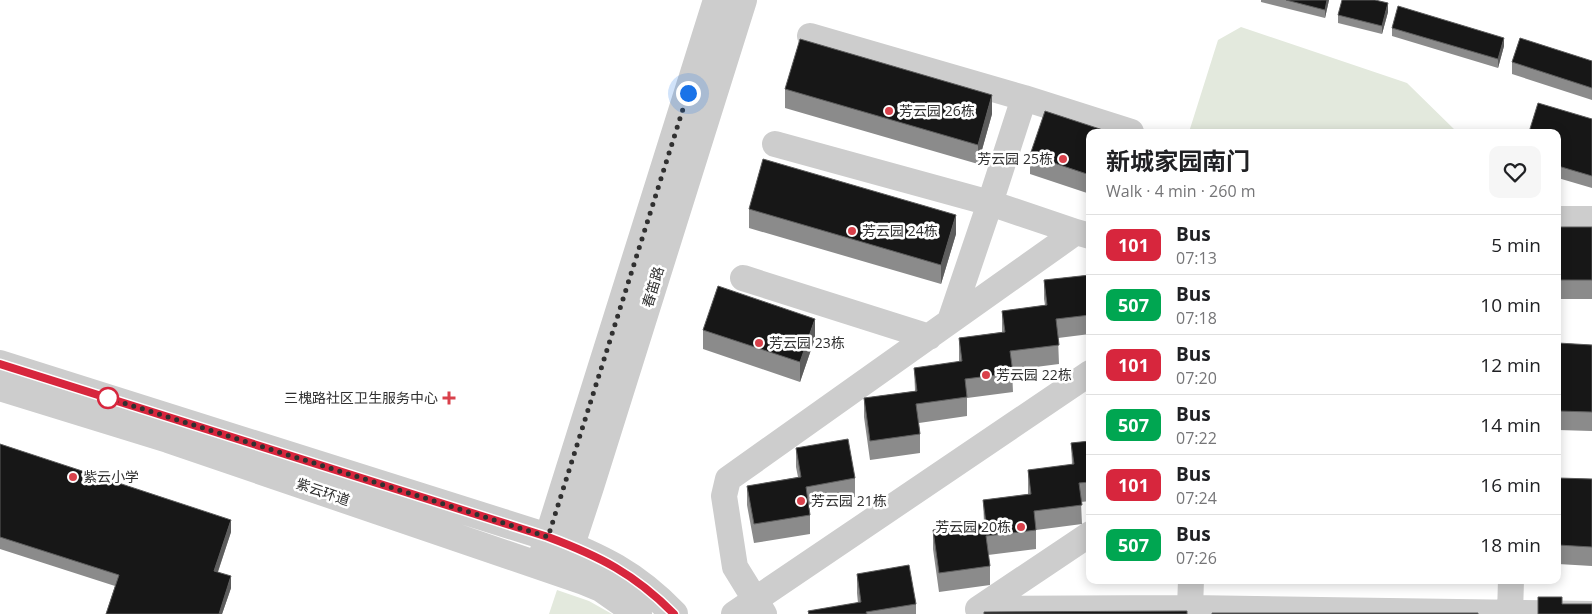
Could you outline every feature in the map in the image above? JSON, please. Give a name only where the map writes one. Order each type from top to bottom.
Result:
[{"type":"street","name":"春笛路","points":[[550,570],[717,0]]},
{"type":"street","name":"春笛路","points":[[559,541],[590,487],[743,0]]},
{"type":"street","points":[[810,36],[1024,98],[1122,129]]},
{"type":"street","points":[[950,321],[1024,98]]},
{"type":"street","points":[[775,144],[990,203],[1083,234]]},
{"type":"street","points":[[1561,219],[1592,219]]},
{"type":"street","points":[[760,607],[735,567],[724,496],[728,479],[950,321],[1083,234]]},
{"type":"street","points":[[743,278],[929,337]]},
{"type":"street","name":"紫云环道","points":[[0,364],[559,541],[618,568],[658,598],[674,614]]},
{"type":"street","points":[[734,614],[760,607],[1086,376]]},
{"type":"street","name":"紫云环道","points":[[0,386],[168,439],[602,588],[638,614]]},
{"type":"street","points":[[974,612],[1086,537]]},
{"type":"street","points":[[1190,584],[1190,608]]},
{"type":"street","points":[[1510,614],[1511,584]]},
{"type":"street","points":[[974,612],[1190,608],[1592,614]]},
{"type":"shaded area","points":[[1241,27],[1407,83],[1454,129],[1190,129],[1218,40]]},
{"type":"shaded area","points":[[557,590],[589,601],[612,614],[549,614]]},
{"type":"building","points":[[1286,0],[1327,0],[1325,10]]},
{"type":"building","points":[[1342,0],[1375,0],[1388,3],[1382,26],[1338,15]]},
{"type":"building","points":[[1398,6],[1504,38],[1498,59],[1392,28]]},
{"type":"building","points":[[1520,38],[1592,61],[1592,88],[1512,62]]},
{"type":"building","name":"芳云园 26栋","points":[[800,39],[992,95],[978,145],[785,89]]},
{"type":"building","points":[[1538,103],[1592,119],[1592,176],[1561,167],[1561,129],[1530,129]]},
{"type":"building","points":[[1045,111],[1100,129],[1086,129],[1086,174],[1030,155]]},
{"type":"building","name":"芳云园 24栋","points":[[763,159],[956,215],[941,265],[749,209]]},
{"type":"building","points":[[1561,227],[1592,227],[1592,280],[1561,280]]},
{"type":"building","points":[[1086,275],[1086,315],[1056,319],[1059,345],[1010,351],[1013,373],[965,379],[967,397],[916,404],[920,434],[870,441],[864,398],[917,391],[914,368],[962,361],[959,338],[1005,332],[1002,311],[1047,305],[1044,280]]},
{"type":"building","points":[[718,286],[815,319],[800,362],[703,330]]},
{"type":"building","points":[[1561,343],[1592,345],[1592,412],[1561,411]]},
{"type":"building","points":[[848,439],[855,478],[806,487],[810,515],[754,524],[747,486],[801,477],[796,448]]},
{"type":"building","points":[[1086,441],[1086,482],[1079,483],[1082,505],[1034,511],[1036,530],[986,536],[990,566],[939,573],[933,530],[986,523],[983,500],[1031,494],[1028,470],[1074,464],[1071,443]]},
{"type":"building","points":[[0,444],[231,520],[214,571],[231,576],[219,614],[106,614],[119,575],[0,537]]},
{"type":"building","points":[[1561,478],[1592,479],[1592,547],[1561,545]]},
{"type":"building","points":[[909,565],[916,604],[866,612],[867,614],[809,614],[808,611],[861,602],[857,574]]},
{"type":"building","points":[[1538,597],[1562,597],[1562,604],[1592,604],[1592,614],[1538,614]]},
{"type":"building","points":[[1187,611],[1187,614],[984,614],[984,612]]},
{"type":"building","points":[[1478,613],[1478,614],[1212,614]]},
{"type":"bus line","name":"101","points":[[0,364],[570,545],[618,568],[640,583],[674,614]]},
{"type":"place","name":"芳云园 26栋","points":[[889,111]]},
{"type":"place","name":"芳云园 25栋","points":[[1063,159]]},
{"type":"place","name":"芳云园 24栋","points":[[852,231]]},
{"type":"place","name":"芳云园 23栋","points":[[759,343]]},
{"type":"place","name":"芳云园 22栋","points":[[986,375]]},
{"type":"place","name":"三槐路社区卫生服务中心","points":[[449,398]]},
{"type":"place","name":"紫云小学","points":[[73,477]]},
{"type":"place","name":"芳云园 21栋","points":[[801,501]]},
{"type":"place","name":"芳云园 20栋","points":[[1021,527]]},
{"type":"route","points":[[108,398],[548,537],[688,93]]}]
